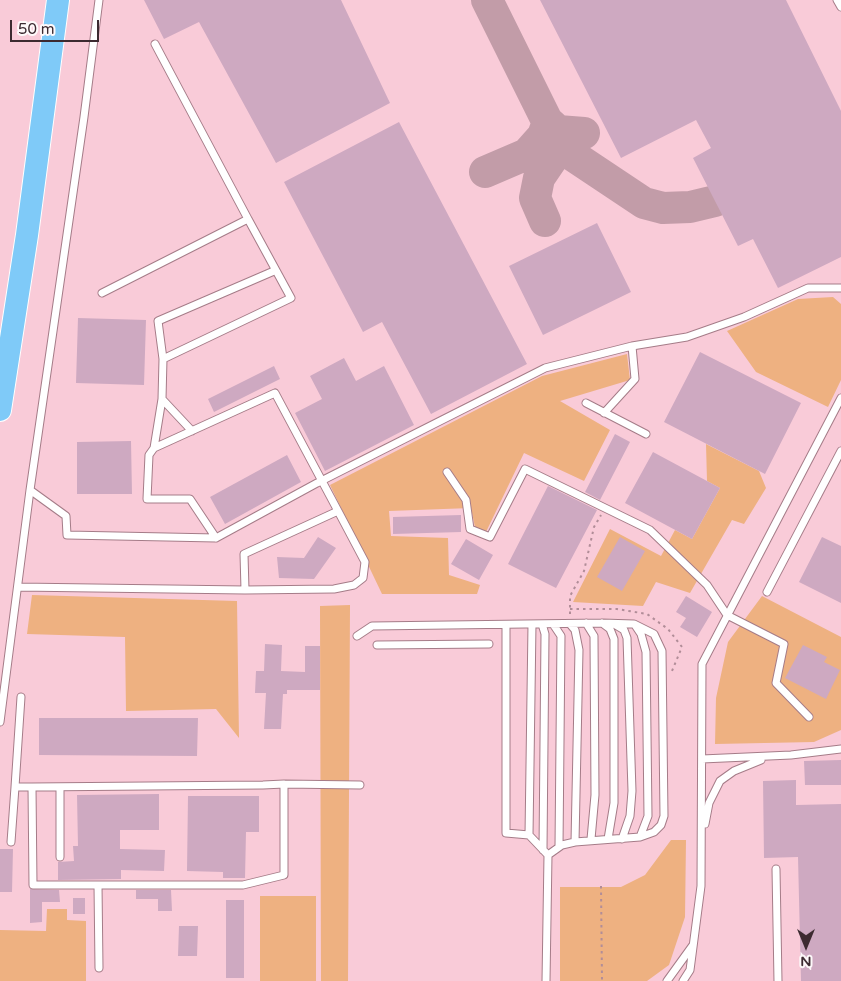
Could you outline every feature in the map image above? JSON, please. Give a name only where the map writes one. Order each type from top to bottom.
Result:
[{"type":"highway","points":[[0,410],[27,235],[58,0]]},
{"type":"lane","points":[[0,722],[30,490],[84,117],[98,0]]},
{"type":"lane","points":[[838,0],[841,7]]},
{"type":"lane","points":[[155,44],[290,298],[163,359]]},
{"type":"lane","points":[[102,293],[248,219]]},
{"type":"lane","points":[[216,538],[190,499],[147,499],[146,470],[149,455],[154,448],[162,399],[163,359],[158,321],[274,271]]},
{"type":"lane","points":[[30,490],[66,516],[67,535],[216,538],[321,481],[545,368],[632,346],[687,337],[744,317],[808,288],[841,288]]},
{"type":"lane","points":[[604,413],[636,379],[632,346]]},
{"type":"lane","points":[[18,587],[245,590],[334,589],[354,585],[363,578],[365,562],[275,393],[154,448]]},
{"type":"lane","points":[[683,981],[690,970],[701,886],[702,664],[841,398]]},
{"type":"lane","points":[[162,399],[192,431]]},
{"type":"lane","points":[[586,403],[646,434]]},
{"type":"lane","points":[[767,592],[841,451]]},
{"type":"lane","points":[[447,472],[466,500],[470,529],[490,537],[525,469],[650,530],[707,585],[727,616],[784,644],[776,683],[809,717]]},
{"type":"lane","points":[[245,590],[244,554],[338,511]]},
{"type":"lane","points":[[586,623],[594,636],[595,795],[591,839]]},
{"type":"lane","points":[[356,636],[372,626],[586,623],[634,624],[654,634],[662,651],[664,816],[661,825],[654,832],[640,838],[591,839],[575,842],[546,852]]},
{"type":"lane","points":[[602,623],[610,630],[614,639],[614,803],[608,839]]},
{"type":"lane","points":[[613,623],[624,630],[627,638],[632,791],[630,816],[622,839]]},
{"type":"lane","points":[[506,624],[506,834],[529,835],[546,852]]},
{"type":"lane","points":[[529,835],[532,624]]},
{"type":"lane","points":[[542,624],[545,634],[546,981]]},
{"type":"lane","points":[[553,624],[561,636],[559,847]]},
{"type":"lane","points":[[570,624],[575,630],[579,650],[575,842]]},
{"type":"lane","points":[[634,624],[641,634],[646,652],[648,816],[640,838]]},
{"type":"lane","points":[[377,645],[489,644]]},
{"type":"lane","points":[[11,842],[21,697]]},
{"type":"lane","points":[[702,759],[776,756],[841,750]]},
{"type":"lane","points":[[702,836],[709,803],[720,781],[750,762],[776,756]]},
{"type":"lane","points":[[32,787],[33,885],[243,885],[284,876],[284,784]]},
{"type":"lane","points":[[15,787],[360,785]]},
{"type":"lane","points":[[60,786],[60,857]]},
{"type":"lane","points":[[776,869],[778,981]]},
{"type":"lane","points":[[98,885],[99,968]]},
{"type":"lane","points":[[667,981],[695,943]]},
{"type":"path","points":[[570,624],[570,596],[584,571],[594,527],[605,508]]},
{"type":"path","points":[[601,886],[602,981]]},
{"type":"shaded area","points":[[833,297],[841,304],[841,380],[828,407],[756,372],[727,331],[798,299]]},
{"type":"shaded area","points":[[627,354],[630,380],[560,401],[610,430],[584,481],[524,453],[486,532],[475,527],[471,508],[389,511],[391,536],[448,538],[449,575],[480,585],[477,594],[382,594],[330,485],[542,376]]},
{"type":"shaded area","points":[[706,444],[759,471],[766,488],[744,524],[732,520],[690,593],[656,582],[643,606],[573,602],[610,529],[661,556],[675,530],[692,539],[720,488],[707,481]]},
{"type":"shaded area","points":[[32,595],[237,601],[239,738],[216,709],[126,711],[125,637],[27,634]]},
{"type":"shaded area","points":[[762,596],[841,637],[841,730],[814,742],[715,744],[716,698],[728,642]]},
{"type":"shaded area","points":[[350,605],[348,981],[321,981],[320,606]]},
{"type":"shaded area","points":[[671,840],[686,840],[685,917],[669,965],[647,981],[560,981],[560,887],[621,887],[645,875]]},
{"type":"shaded area","points":[[260,896],[316,896],[316,981],[260,981]]},
{"type":"shaded area","points":[[47,909],[67,909],[67,920],[86,921],[86,981],[0,981],[0,930],[46,931]]},
{"type":"building","points":[[144,0],[341,0],[390,103],[276,163],[199,22],[164,39]]},
{"type":"building","points":[[540,0],[786,0],[841,111],[841,257],[778,288],[753,239],[738,246],[693,158],[711,148],[696,120],[621,158]]},
{"type":"building","points":[[399,122],[527,364],[431,414],[382,322],[363,332],[284,182]]},
{"type":"building","points":[[597,223],[631,292],[543,335],[509,266]]},
{"type":"building","points":[[78,318],[146,320],[144,385],[76,383]]},
{"type":"building","points":[[700,352],[801,403],[765,474],[664,422]]},
{"type":"building","points":[[344,358],[356,381],[384,366],[414,425],[325,471],[295,413],[322,399],[310,376]]},
{"type":"building","points":[[274,366],[280,379],[214,412],[208,399]]},
{"type":"building","points":[[615,434],[630,442],[600,500],[585,492]]},
{"type":"building","points":[[131,441],[132,494],[77,494],[77,442]]},
{"type":"building","points":[[653,452],[720,488],[692,539],[625,503]]},
{"type":"building","points":[[287,455],[301,482],[225,524],[210,497]]},
{"type":"building","points":[[548,486],[597,510],[556,588],[508,564]]},
{"type":"building","points":[[461,515],[461,532],[393,534],[393,517]]},
{"type":"building","points":[[318,537],[336,548],[314,579],[279,578],[277,557],[304,558]]},
{"type":"building","points":[[620,537],[645,551],[622,591],[597,577]]},
{"type":"building","points":[[822,537],[841,546],[841,603],[799,582]]},
{"type":"building","points":[[466,539],[493,555],[479,580],[451,564]]},
{"type":"building","points":[[686,596],[712,612],[697,637],[680,627],[686,618],[676,612]]},
{"type":"building","points":[[265,644],[282,645],[281,671],[305,672],[305,646],[320,646],[320,690],[287,690],[287,694],[283,694],[281,729],[264,729],[266,693],[255,693],[256,671],[264,671]]},
{"type":"building","points":[[803,645],[827,657],[824,662],[840,670],[826,699],[785,678]]},
{"type":"building","points":[[39,718],[198,718],[197,756],[39,755]]},
{"type":"building","points":[[841,760],[841,785],[805,785],[804,761]]},
{"type":"building","points":[[796,780],[796,805],[841,804],[841,981],[801,981],[798,857],[764,858],[763,781]]},
{"type":"building","points":[[159,794],[159,830],[120,830],[120,849],[165,850],[164,871],[121,870],[121,879],[58,880],[58,862],[74,861],[73,846],[78,846],[77,795]]},
{"type":"building","points":[[188,796],[259,796],[259,832],[246,832],[245,878],[223,878],[223,872],[187,871]]},
{"type":"building","points":[[0,849],[13,849],[12,892],[0,892]]},
{"type":"building","points":[[30,889],[59,890],[60,902],[42,902],[42,922],[30,923]]},
{"type":"building","points":[[136,890],[171,890],[172,911],[158,911],[158,899],[136,899]]},
{"type":"building","points":[[73,898],[85,898],[85,914],[73,914]]},
{"type":"building","points":[[226,900],[244,900],[244,978],[226,978]]},
{"type":"building","points":[[179,926],[198,926],[197,956],[178,956]]},
{"type":"taxiway","points":[[487,0],[560,147],[644,203],[663,208],[690,207],[715,201]]},
{"type":"taxiway","points":[[548,122],[558,131],[584,133]]},
{"type":"taxiway","points":[[485,172],[527,154],[543,136],[548,122]]},
{"type":"taxiway","points":[[545,221],[535,198],[539,178],[560,147]]}]
